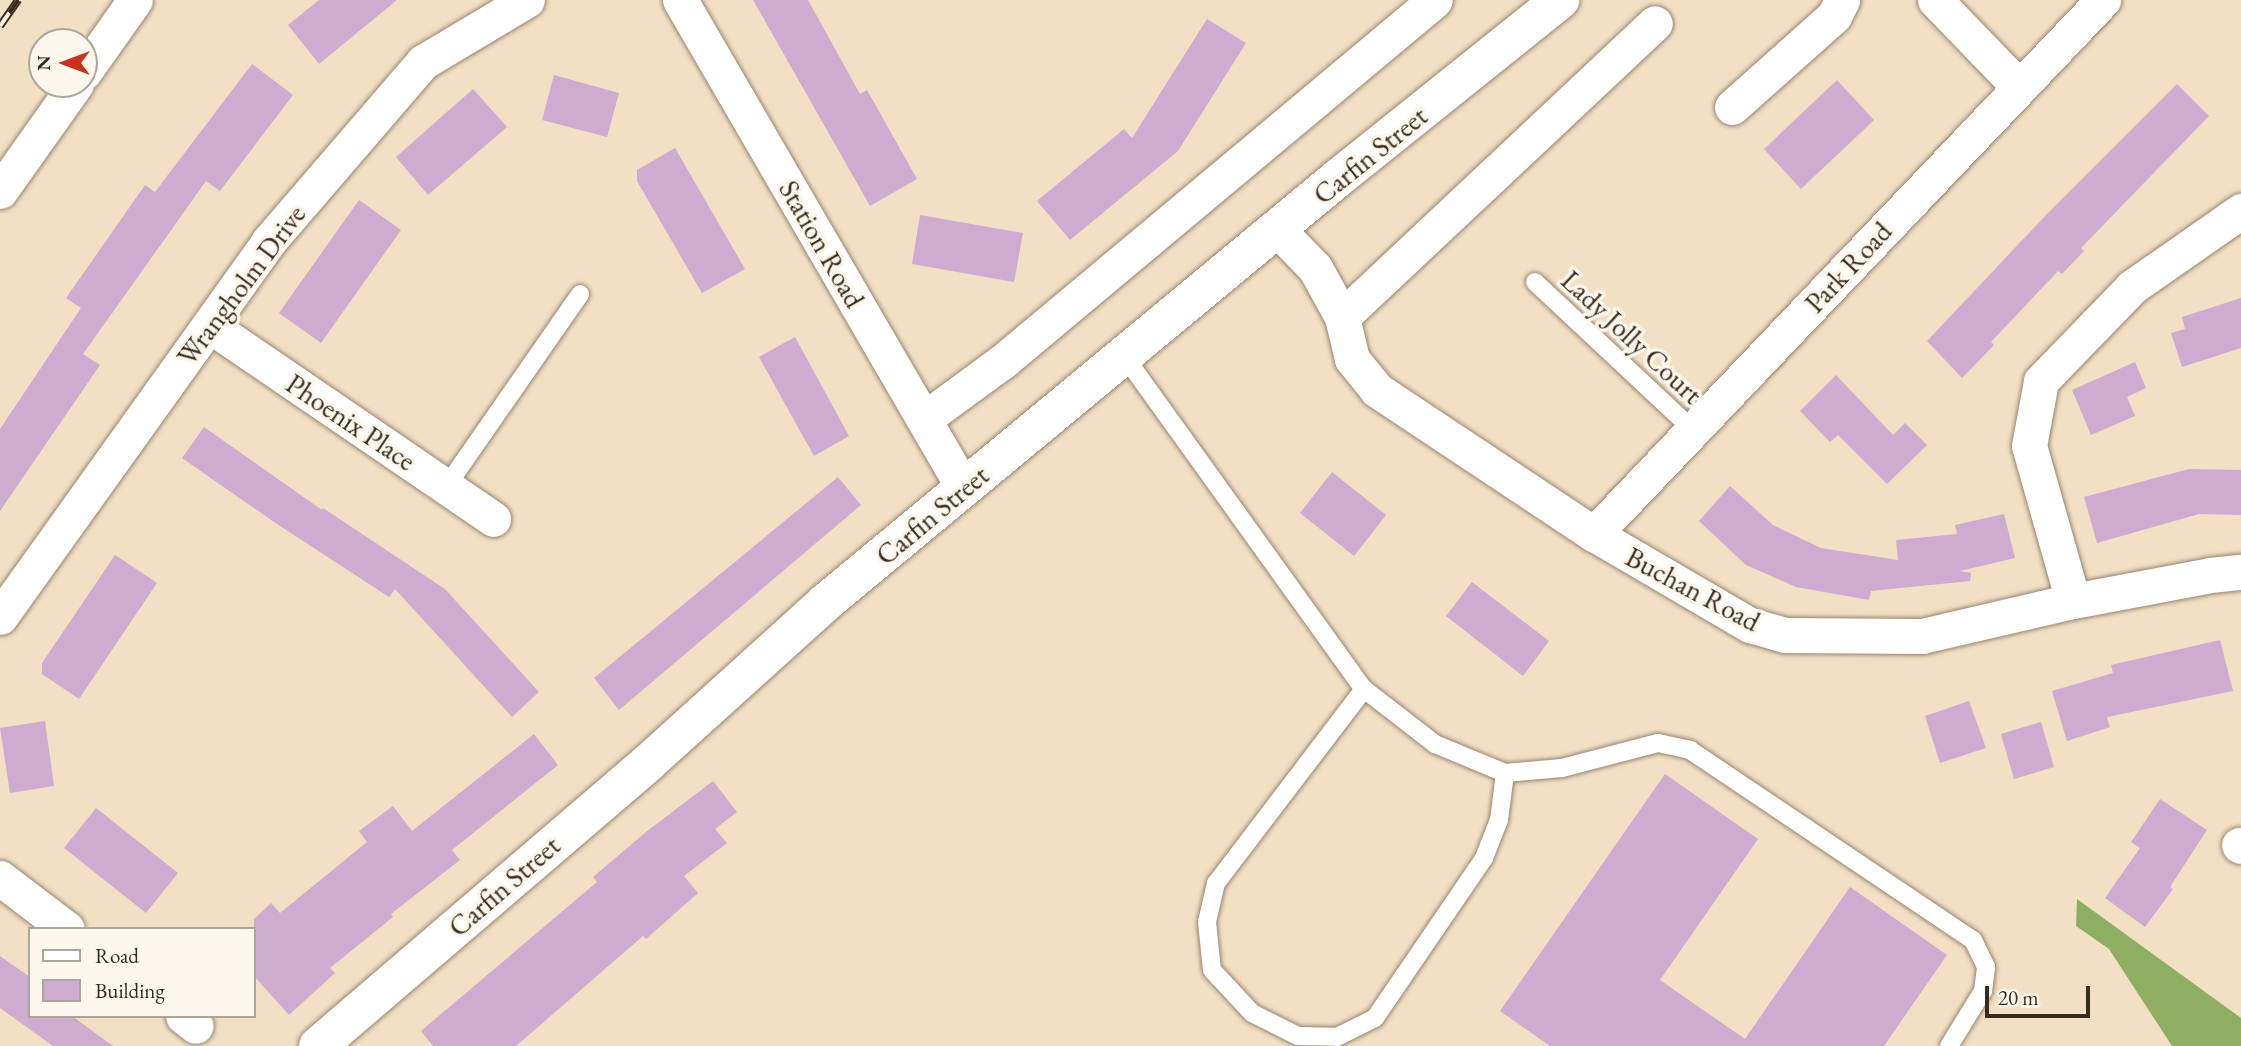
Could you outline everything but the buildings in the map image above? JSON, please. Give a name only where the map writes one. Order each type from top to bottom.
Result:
[{"type":"main road","name":"Carfin Street","points":[[318,1046],[648,763],[826,602],[1559,0]]},
{"type":"street","points":[[98,52],[135,0]]},
{"type":"street","name":"Wrangholm Drive","points":[[0,617],[269,241],[423,62],[527,0]]},
{"type":"street","name":"Station Road","points":[[680,0],[963,488]]},
{"type":"street","points":[[924,419],[1002,362],[1435,0]]},
{"type":"street","points":[[1732,107],[1834,16],[1842,0]]},
{"type":"street","points":[[1935,0],[2019,87]]},
{"type":"street","name":"Park Road","points":[[1594,534],[2103,0]]},
{"type":"street","points":[[1342,317],[1656,23]]},
{"type":"street","points":[[0,191],[66,98]]},
{"type":"street","points":[[2073,601],[2029,446],[2041,382],[2132,286],[2241,211]]},
{"type":"street","name":"Buchan Road","points":[[1278,230],[1315,268],[1342,317],[1352,359],[1377,390],[1594,534],[1711,605],[1750,625],[1784,635],[1922,636],[2073,601],[2210,575],[2241,572]]},
{"type":"street","name":"Phoenix Place","points":[[209,326],[493,519]]},
{"type":"street","points":[[0,878],[64,927]]},
{"type":"lane","name":"Lady Jolly Court","points":[[1535,282],[1693,430]]},
{"type":"lane","points":[[446,487],[580,294]]},
{"type":"lane","points":[[1125,357],[1364,689],[1435,744],[1505,773],[1563,768],[1658,743],[1690,750],[1973,940],[1986,967],[1983,991],[1949,1046]]},
{"type":"lane","points":[[1364,689],[1216,883],[1208,922],[1212,970],[1252,1013],[1297,1036],[1337,1037],[1375,1018],[1484,858],[1499,820],[1505,773]]},
{"type":"green space","points":[[2077,899],[2241,1018],[2241,1046],[2172,1046],[2109,949],[2076,926]]},
{"type":"railway","points":[[0,26],[18,0]]}]
